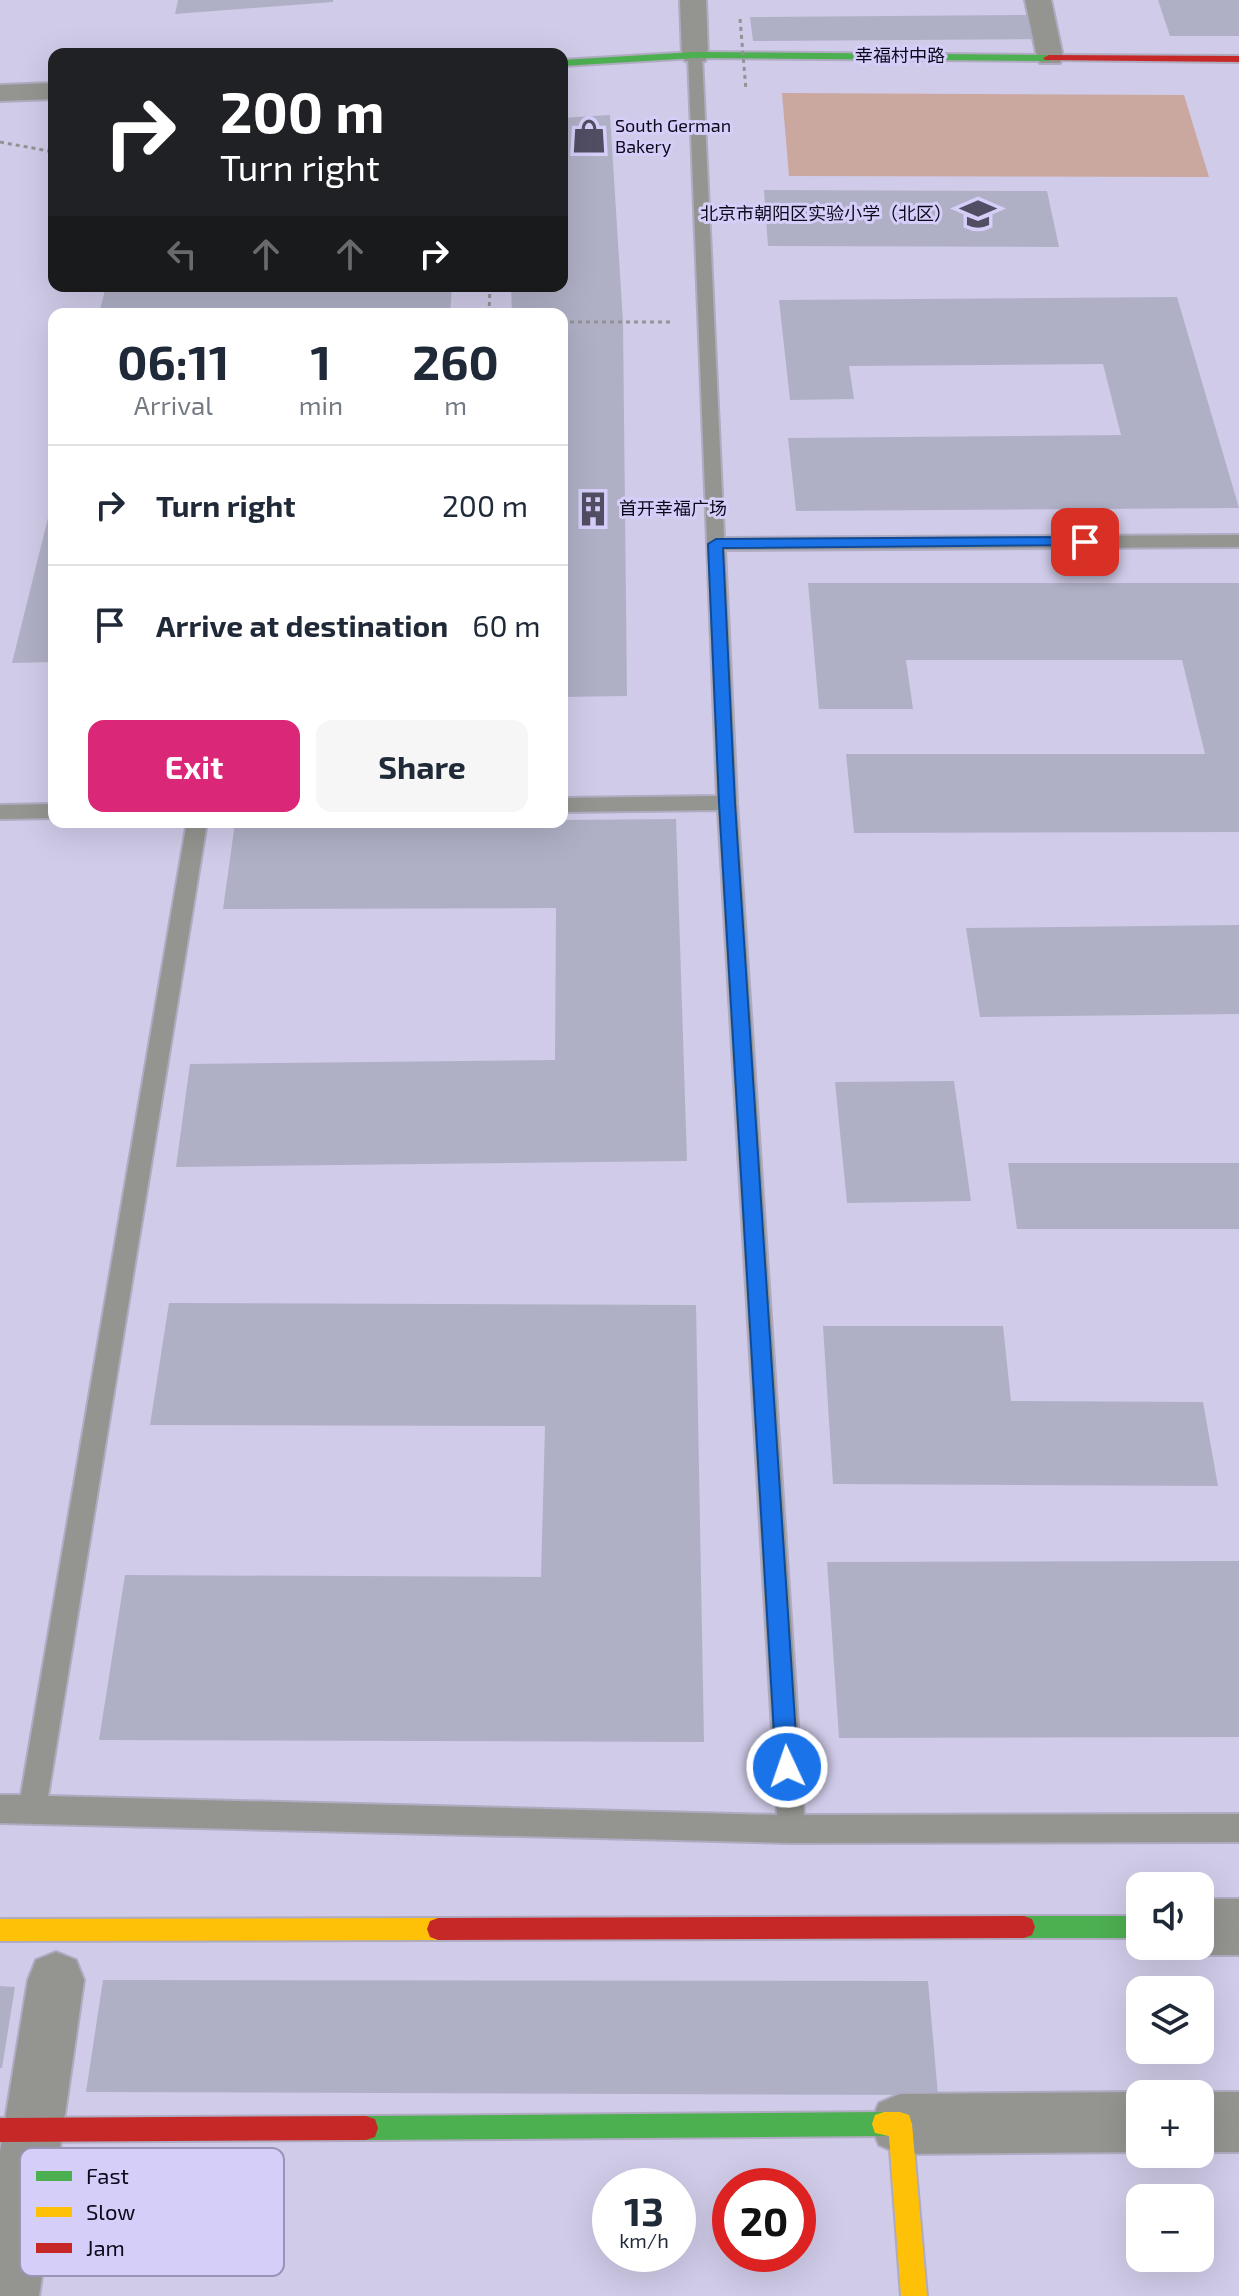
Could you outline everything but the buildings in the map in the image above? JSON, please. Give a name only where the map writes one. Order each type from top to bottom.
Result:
[{"type":"street","points":[[693,0],[695,55]]},
{"type":"street","points":[[1038,0],[1050,57]]},
{"type":"street","name":"幸福村中路","points":[[568,63],[695,55],[1239,59]]},
{"type":"street","points":[[0,93],[48,91]]},
{"type":"street","points":[[0,1930],[1126,1927]]},
{"type":"street","points":[[1214,1927],[1239,1927]]},
{"type":"street","points":[[8,2296],[17,2130],[56,1980]]},
{"type":"street","points":[[17,2130],[1126,2122]]},
{"type":"street","points":[[1214,2122],[1239,2122]]},
{"type":"street","points":[[900,2124],[914,2296]]},
{"type":"lane","points":[[695,55],[727,803],[791,1829]]},
{"type":"lane","points":[[716,544],[1239,541]]},
{"type":"lane","points":[[568,805],[727,803]]},
{"type":"lane","points":[[0,812],[48,811]]},
{"type":"lane","points":[[32,1809],[196,828]]},
{"type":"lane","points":[[0,1809],[791,1829],[1239,1828]]},
{"type":"path","points":[[740,19],[746,90]]},
{"type":"path","points":[[0,142],[48,151]]},
{"type":"path","points":[[568,322],[706,322]]},
{"type":"shaded area","points":[[782,93],[1184,95],[1209,177],[789,176]]},
{"type":"traffic: fast","points":[[568,63],[695,55],[1049,58]]},
{"type":"traffic: fast","points":[[1024,1927],[1126,1927]]},
{"type":"traffic: fast","points":[[366,2128],[884,2124]]},
{"type":"traffic: slow","points":[[0,1930],[438,1929]]},
{"type":"traffic: slow","points":[[884,2124],[900,2124],[914,2296]]},
{"type":"traffic: jam","points":[[1049,58],[1239,59]]},
{"type":"traffic: jam","points":[[438,1929],[1024,1927]]},
{"type":"traffic: jam","points":[[0,2130],[366,2128]]},
{"type":"place","name":"South German Bakery","points":[[589,136]]},
{"type":"place","name":"北京市朝阳区实验小学（北区）","points":[[978,214]]},
{"type":"place","name":"首开幸福广场","points":[[593,509]]},
{"type":"route","points":[[787,1767],[727,803],[716,544],[1085,542]]}]
